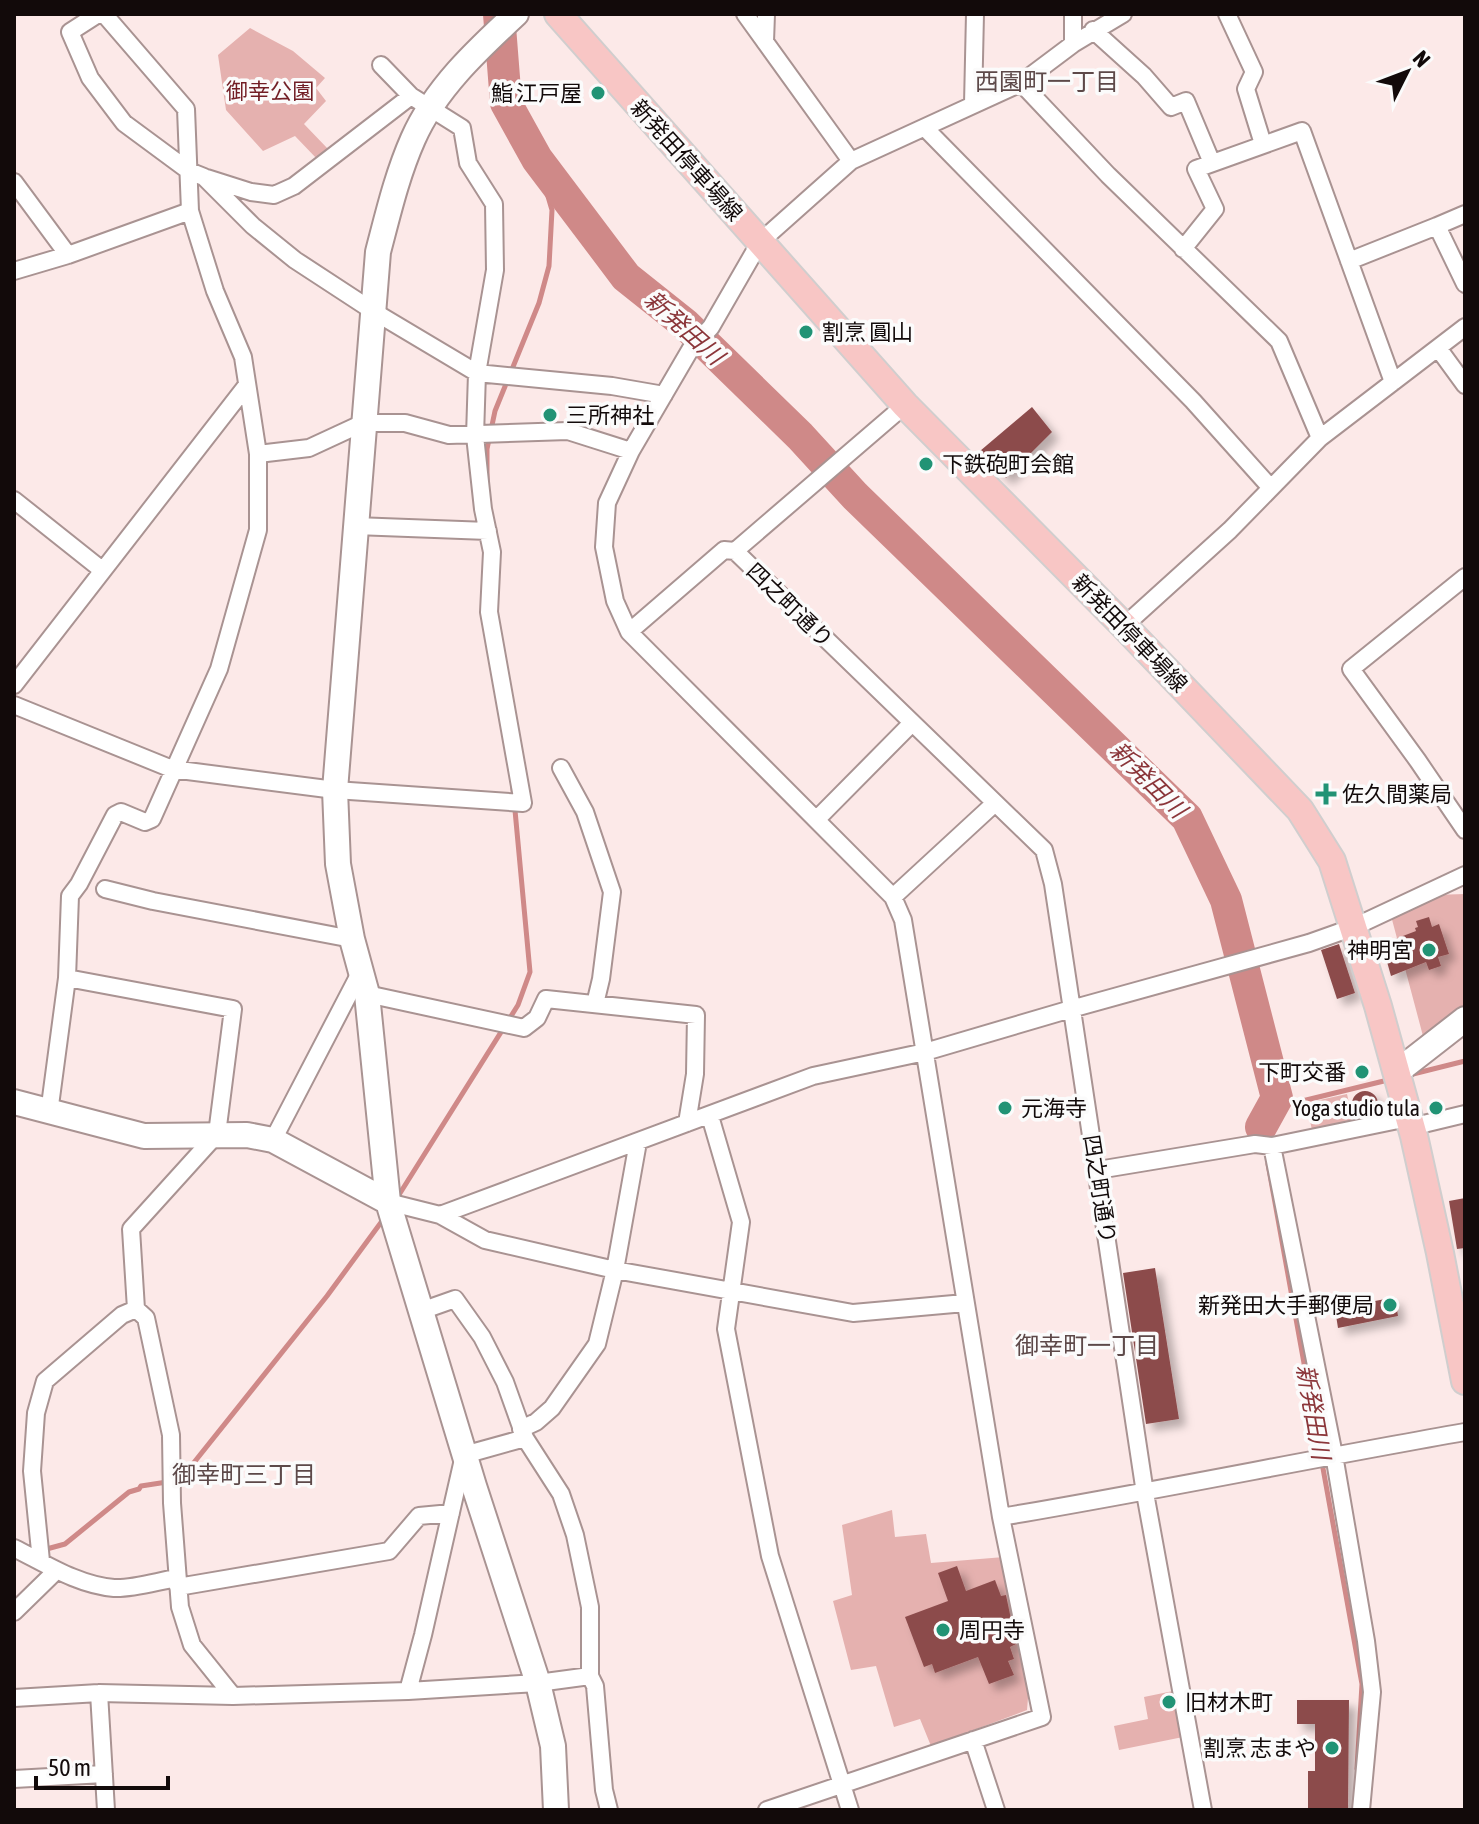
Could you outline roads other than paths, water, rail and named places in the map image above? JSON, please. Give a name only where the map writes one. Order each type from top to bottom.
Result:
[{"type":"main road","name":"新発田停車場線","points":[[558,14],[905,405],[1124,626],[1300,810],[1332,861],[1397,1072],[1440,1253],[1465,1381]]},
{"type":"street","points":[[98,14],[70,32],[90,78],[124,123],[197,174],[285,252],[373,311],[477,373],[612,386],[664,395]]},
{"type":"street","points":[[49,1113],[67,978],[70,896],[115,815],[121,812],[145,822],[152,819],[219,669],[258,530],[258,454],[243,357],[215,291],[190,211],[197,174],[186,109],[104,14]]},
{"type":"street","points":[[197,174],[251,192],[274,195],[294,186],[447,83],[516,14]]},
{"type":"street","points":[[745,14],[851,161]]},
{"type":"street","points":[[765,42],[766,14]]},
{"type":"street","points":[[973,104],[975,14]]},
{"type":"street","points":[[1073,14],[1073,44]]},
{"type":"street","points":[[767,1810],[1042,1717],[1001,1517],[903,920],[893,897],[629,632],[615,601],[604,547],[607,503],[631,451],[690,350],[711,327],[760,242],[851,161],[1021,83],[1093,30],[1123,14]]},
{"type":"street","points":[[1227,14],[1254,72],[1246,89],[1263,144]]},
{"type":"street","points":[[1093,30],[1144,76],[1171,107],[1186,101],[1212,163]]},
{"type":"street","points":[[14,705],[172,769],[335,790],[523,803],[489,612],[492,552],[483,509],[475,436],[477,373],[495,270],[494,204],[468,163],[462,128],[421,102],[381,65]]},
{"type":"street","points":[[1021,83],[1108,175],[1279,341],[1320,438]]},
{"type":"street","points":[[421,102],[414,136],[395,187],[378,252],[335,790],[338,864],[352,939],[364,982],[388,1202],[464,1455],[538,1683],[553,1746],[556,1810]]},
{"type":"street","points":[[925,128],[1193,401],[1271,488]]},
{"type":"street","points":[[1183,249],[1215,209],[1196,169],[1302,131],[1393,382]]},
{"type":"street","points":[[14,182],[68,255]]},
{"type":"street","points":[[14,271],[190,211]]},
{"type":"street","points":[[1349,261],[1465,214]]},
{"type":"street","points":[[1437,226],[1465,284]]},
{"type":"street","points":[[1124,626],[1230,530],[1320,438],[1465,327]]},
{"type":"street","points":[[1438,348],[1465,385]]},
{"type":"street","points":[[14,685],[247,385]]},
{"type":"street","points":[[629,632],[724,550],[735,551],[905,405]]},
{"type":"street","points":[[258,454],[309,448],[363,423],[405,423],[449,435],[568,431],[631,451]]},
{"type":"street","points":[[14,500],[102,570]]},
{"type":"street","points":[[355,526],[488,531]]},
{"type":"street","name":"四之町通り","points":[[735,551],[1044,850],[1053,884],[1098,1170],[1145,1493],[1203,1810]]},
{"type":"street","points":[[1465,577],[1351,669],[1465,830]]},
{"type":"street","points":[[817,819],[911,724]]},
{"type":"street","points":[[561,768],[585,812],[612,892],[595,1004]]},
{"type":"street","points":[[893,897],[995,803]]},
{"type":"street","points":[[440,1215],[813,1076],[925,1052],[1309,943],[1354,927],[1465,875]]},
{"type":"street","points":[[105,889],[352,939]]},
{"type":"street","points":[[67,978],[233,1009],[217,1134],[131,1229],[136,1309],[146,1318],[171,1435],[180,1607],[192,1645],[233,1696]]},
{"type":"street","points":[[364,982],[524,1028],[537,1018],[546,999],[696,1015],[695,1074],[687,1123]]},
{"type":"street","points":[[273,1140],[364,982]]},
{"type":"street","points":[[1397,1072],[1465,1019]]},
{"type":"street","points":[[14,1102],[144,1136],[217,1134],[273,1140],[388,1202],[440,1215],[485,1240],[615,1270],[853,1313],[965,1303]]},
{"type":"street","points":[[1098,1170],[1465,1114]]},
{"type":"street","points":[[710,1116],[741,1222],[726,1329],[770,1556],[850,1810]]},
{"type":"street","points":[[464,1455],[523,1434],[552,1408],[597,1344],[615,1270],[638,1142]]},
{"type":"street","points":[[1264,1145],[1325,1456],[1366,1641],[1372,1692],[1361,1810]]},
{"type":"street","points":[[421,1311],[455,1299],[482,1337],[505,1382],[523,1434],[561,1494],[575,1535],[590,1607],[590,1676],[595,1686],[604,1790],[609,1810]]},
{"type":"street","points":[[41,1561],[32,1471],[36,1413],[45,1381],[122,1315],[136,1309]]},
{"type":"street","points":[[1001,1517],[1465,1432]]},
{"type":"street","points":[[408,1691],[464,1455]]},
{"type":"street","points":[[14,1548],[56,1571],[91,1584],[117,1589],[389,1551],[419,1516],[451,1513]]},
{"type":"street","points":[[14,1612],[56,1571]]},
{"type":"street","points":[[14,1698],[99,1693],[233,1696],[408,1691],[538,1683],[590,1676]]},
{"type":"street","points":[[99,1693],[106,1810]]},
{"type":"street","points":[[973,1740],[996,1810]]},
{"type":"street","points":[[14,1779],[104,1774]]},
{"type":"waterway","name":"新発田川","points":[[499,14],[506,103],[537,159],[626,277],[685,324],[800,436],[855,496],[1187,818],[1226,900],[1277,1098],[1261,1127]]},
{"type":"waterway","points":[[487,482],[487,449],[495,411],[539,303],[549,266],[552,210],[537,159]]},
{"type":"waterway","points":[[397,1198],[518,1005],[530,972],[512,778]]},
{"type":"waterway","points":[[1409,1075],[1465,1061]]},
{"type":"waterway","points":[[1277,1098],[1294,1103],[1392,1079]]},
{"type":"waterway","name":"新発田川","points":[[1261,1127],[1264,1142]]},
{"type":"waterway","name":"新発田川","points":[[1268,1164],[1362,1684],[1357,1769]]},
{"type":"waterway","points":[[43,1550],[65,1544],[129,1492],[141,1486],[180,1480],[327,1296],[385,1217]]},
{"type":"place","name":"鮨 江戸屋","points":[[598,93]]},
{"type":"place","name":"割烹 圓山","points":[[806,332]]},
{"type":"place","name":"三所神社","points":[[550,415]]},
{"type":"place","name":"下鉄砲町会館","points":[[926,464]]},
{"type":"place","name":"佐久間薬局","points":[[1326,794]]},
{"type":"place","name":"神明宮","points":[[1429,950]]},
{"type":"place","name":"下町交番","points":[[1362,1072]]},
{"type":"place","name":"元海寺","points":[[1005,1108]]},
{"type":"place","name":"Yoga studio tula","points":[[1436,1108]]},
{"type":"place","name":"新発田大手郵便局","points":[[1390,1305]]},
{"type":"place","name":"周円寺","points":[[943,1630]]},
{"type":"place","name":"旧材木町","points":[[1169,1702]]},
{"type":"place","name":"割烹 志まや","points":[[1332,1748]]},
{"type":"district","name":"西園町一丁目","points":[[1047,82]]},
{"type":"district","name":"御幸町一丁目","points":[[1087,1346]]},
{"type":"district","name":"御幸町三丁目","points":[[244,1475]]},
{"type":"park label","name":"御幸公園","points":[[270,91]]}]
